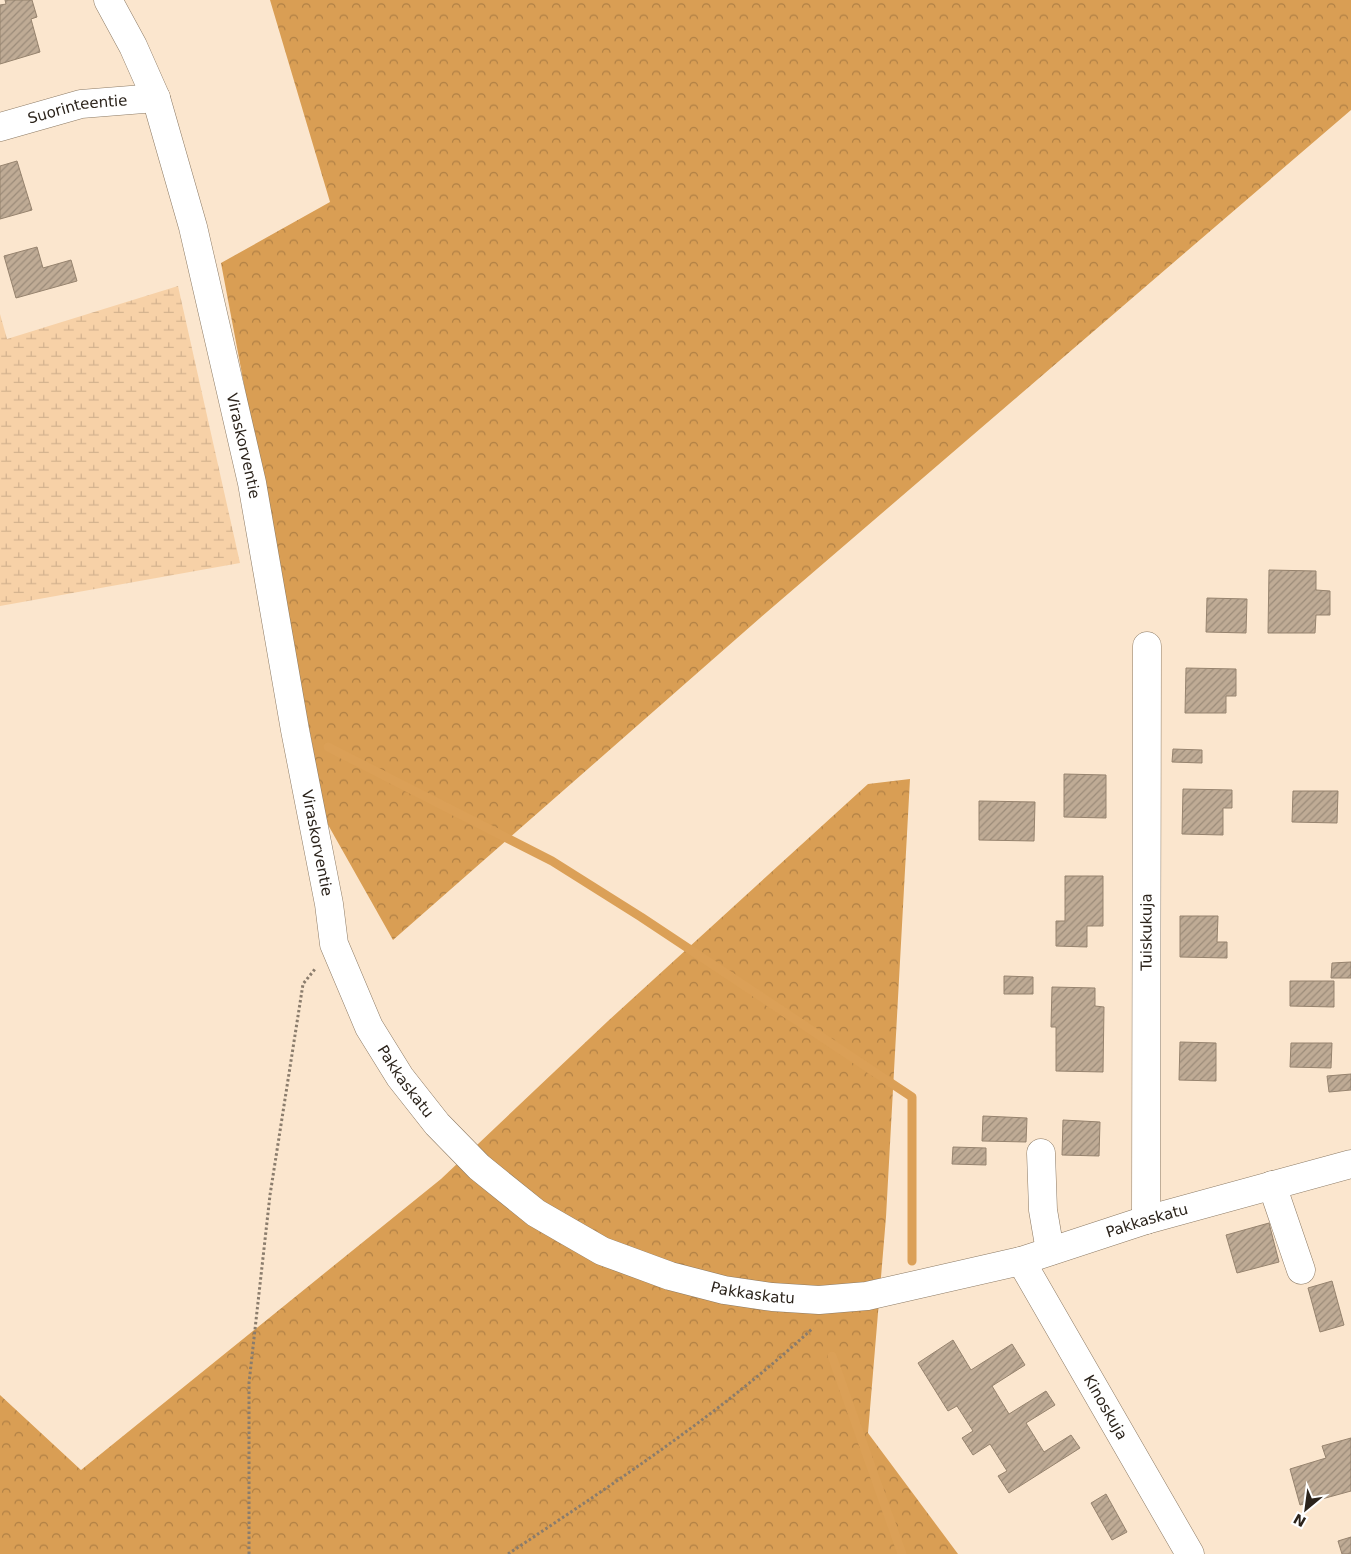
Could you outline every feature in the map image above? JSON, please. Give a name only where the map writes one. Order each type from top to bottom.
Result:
[{"type":"street","name":"Viraskorventie","points":[[108,0],[156,98],[193,227],[252,483],[295,730],[328,904]]},
{"type":"street","name":"Suorinteentie","points":[[0,127],[81,104],[156,98]]},
{"type":"street","name":"Tuiskukuja","points":[[1146,1220],[1147,646]]},
{"type":"street","name":"Pakkaskatu","points":[[328,904],[334,944],[369,1027],[400,1077],[437,1124],[479,1167],[536,1214],[602,1251],[670,1276],[724,1290],[772,1297],[819,1300],[867,1296],[1021,1261],[1146,1220],[1351,1164]]},
{"type":"street","points":[[1041,1153],[1042,1210],[1050,1251]]},
{"type":"street","points":[[1272,1185],[1301,1270]]},
{"type":"street","name":"Kinoskuja","points":[[1021,1261],[1190,1554]]},
{"type":"path","points":[[249,1554],[249,1383],[270,1195],[303,984],[334,944]]},
{"type":"path","points":[[508,1554],[600,1492],[747,1385],[804,1337]]},
{"type":"green space","points":[[270,0],[1351,0],[1351,110],[760,618],[393,940],[327,823],[221,263],[330,202]]},
{"type":"green space","points":[[178,286],[240,563],[0,606],[0,314],[7,339]]},
{"type":"green space","points":[[910,779],[886,1217],[868,1433],[958,1554],[0,1554],[0,1395],[81,1470],[441,1179],[608,1021],[868,784]]},
{"type":"building","points":[[5,0],[32,0],[37,17],[31,19],[40,52],[0,64],[0,5],[6,4]]},
{"type":"building","points":[[17,161],[32,210],[0,219],[0,166]]},
{"type":"building","points":[[37,247],[43,268],[71,260],[77,281],[16,298],[4,256]]},
{"type":"building","points":[[1269,570],[1316,571],[1316,590],[1330,591],[1330,615],[1316,615],[1315,633],[1268,633]]},
{"type":"building","points":[[1207,598],[1247,599],[1246,633],[1206,632]]},
{"type":"building","points":[[1186,668],[1236,669],[1236,696],[1226,696],[1226,713],[1185,713]]},
{"type":"building","points":[[1173,749],[1202,750],[1202,763],[1172,762]]},
{"type":"building","points":[[1064,774],[1106,775],[1106,818],[1064,817]]},
{"type":"building","points":[[1183,789],[1232,790],[1232,808],[1223,808],[1223,835],[1182,834]]},
{"type":"building","points":[[1293,791],[1338,791],[1337,823],[1292,822]]},
{"type":"building","points":[[979,801],[1035,802],[1034,841],[979,840]]},
{"type":"building","points":[[1065,876],[1103,876],[1103,926],[1087,926],[1087,947],[1056,946],[1056,921],[1065,921]]},
{"type":"building","points":[[1180,916],[1218,916],[1217,942],[1227,942],[1227,958],[1180,957]]},
{"type":"building","points":[[1351,962],[1351,978],[1331,978],[1332,963]]},
{"type":"building","points":[[1004,976],[1033,977],[1033,994],[1004,994]]},
{"type":"building","points":[[1290,981],[1334,981],[1334,1007],[1290,1006]]},
{"type":"building","points":[[1052,987],[1095,988],[1095,1006],[1104,1007],[1103,1072],[1056,1071],[1056,1027],[1051,1027]]},
{"type":"building","points":[[1180,1042],[1216,1043],[1216,1081],[1179,1080]]},
{"type":"building","points":[[1291,1043],[1332,1043],[1331,1068],[1290,1067]]},
{"type":"building","points":[[1351,1074],[1351,1090],[1329,1092],[1327,1076]]},
{"type":"building","points":[[983,1116],[1027,1118],[1026,1142],[982,1141]]},
{"type":"building","points":[[1063,1120],[1100,1122],[1099,1156],[1062,1155]]},
{"type":"building","points":[[953,1147],[986,1148],[986,1165],[952,1164]]},
{"type":"building","points":[[1269,1223],[1279,1262],[1237,1273],[1226,1235]]},
{"type":"building","points":[[1332,1281],[1344,1325],[1320,1332],[1308,1288]]},
{"type":"building","points":[[953,1340],[971,1370],[1012,1344],[1025,1365],[992,1386],[1009,1414],[1046,1391],[1055,1405],[1026,1423],[1044,1452],[1071,1435],[1080,1448],[1009,1493],[998,1476],[1007,1471],[990,1444],[973,1455],[962,1438],[973,1431],[957,1406],[948,1411],[918,1363]]},
{"type":"building","points":[[1351,1438],[1351,1491],[1300,1505],[1290,1469],[1326,1458],[1322,1446]]},
{"type":"building","points":[[1106,1494],[1127,1532],[1112,1540],[1091,1503]]},
{"type":"building","points":[[1351,1537],[1351,1554],[1342,1554],[1338,1541]]},
{"type":"waterway","points":[[328,747],[552,861],[641,917],[912,1097],[912,1261]]},
{"type":"waterway","points":[[832,1356],[902,1554]]}]
